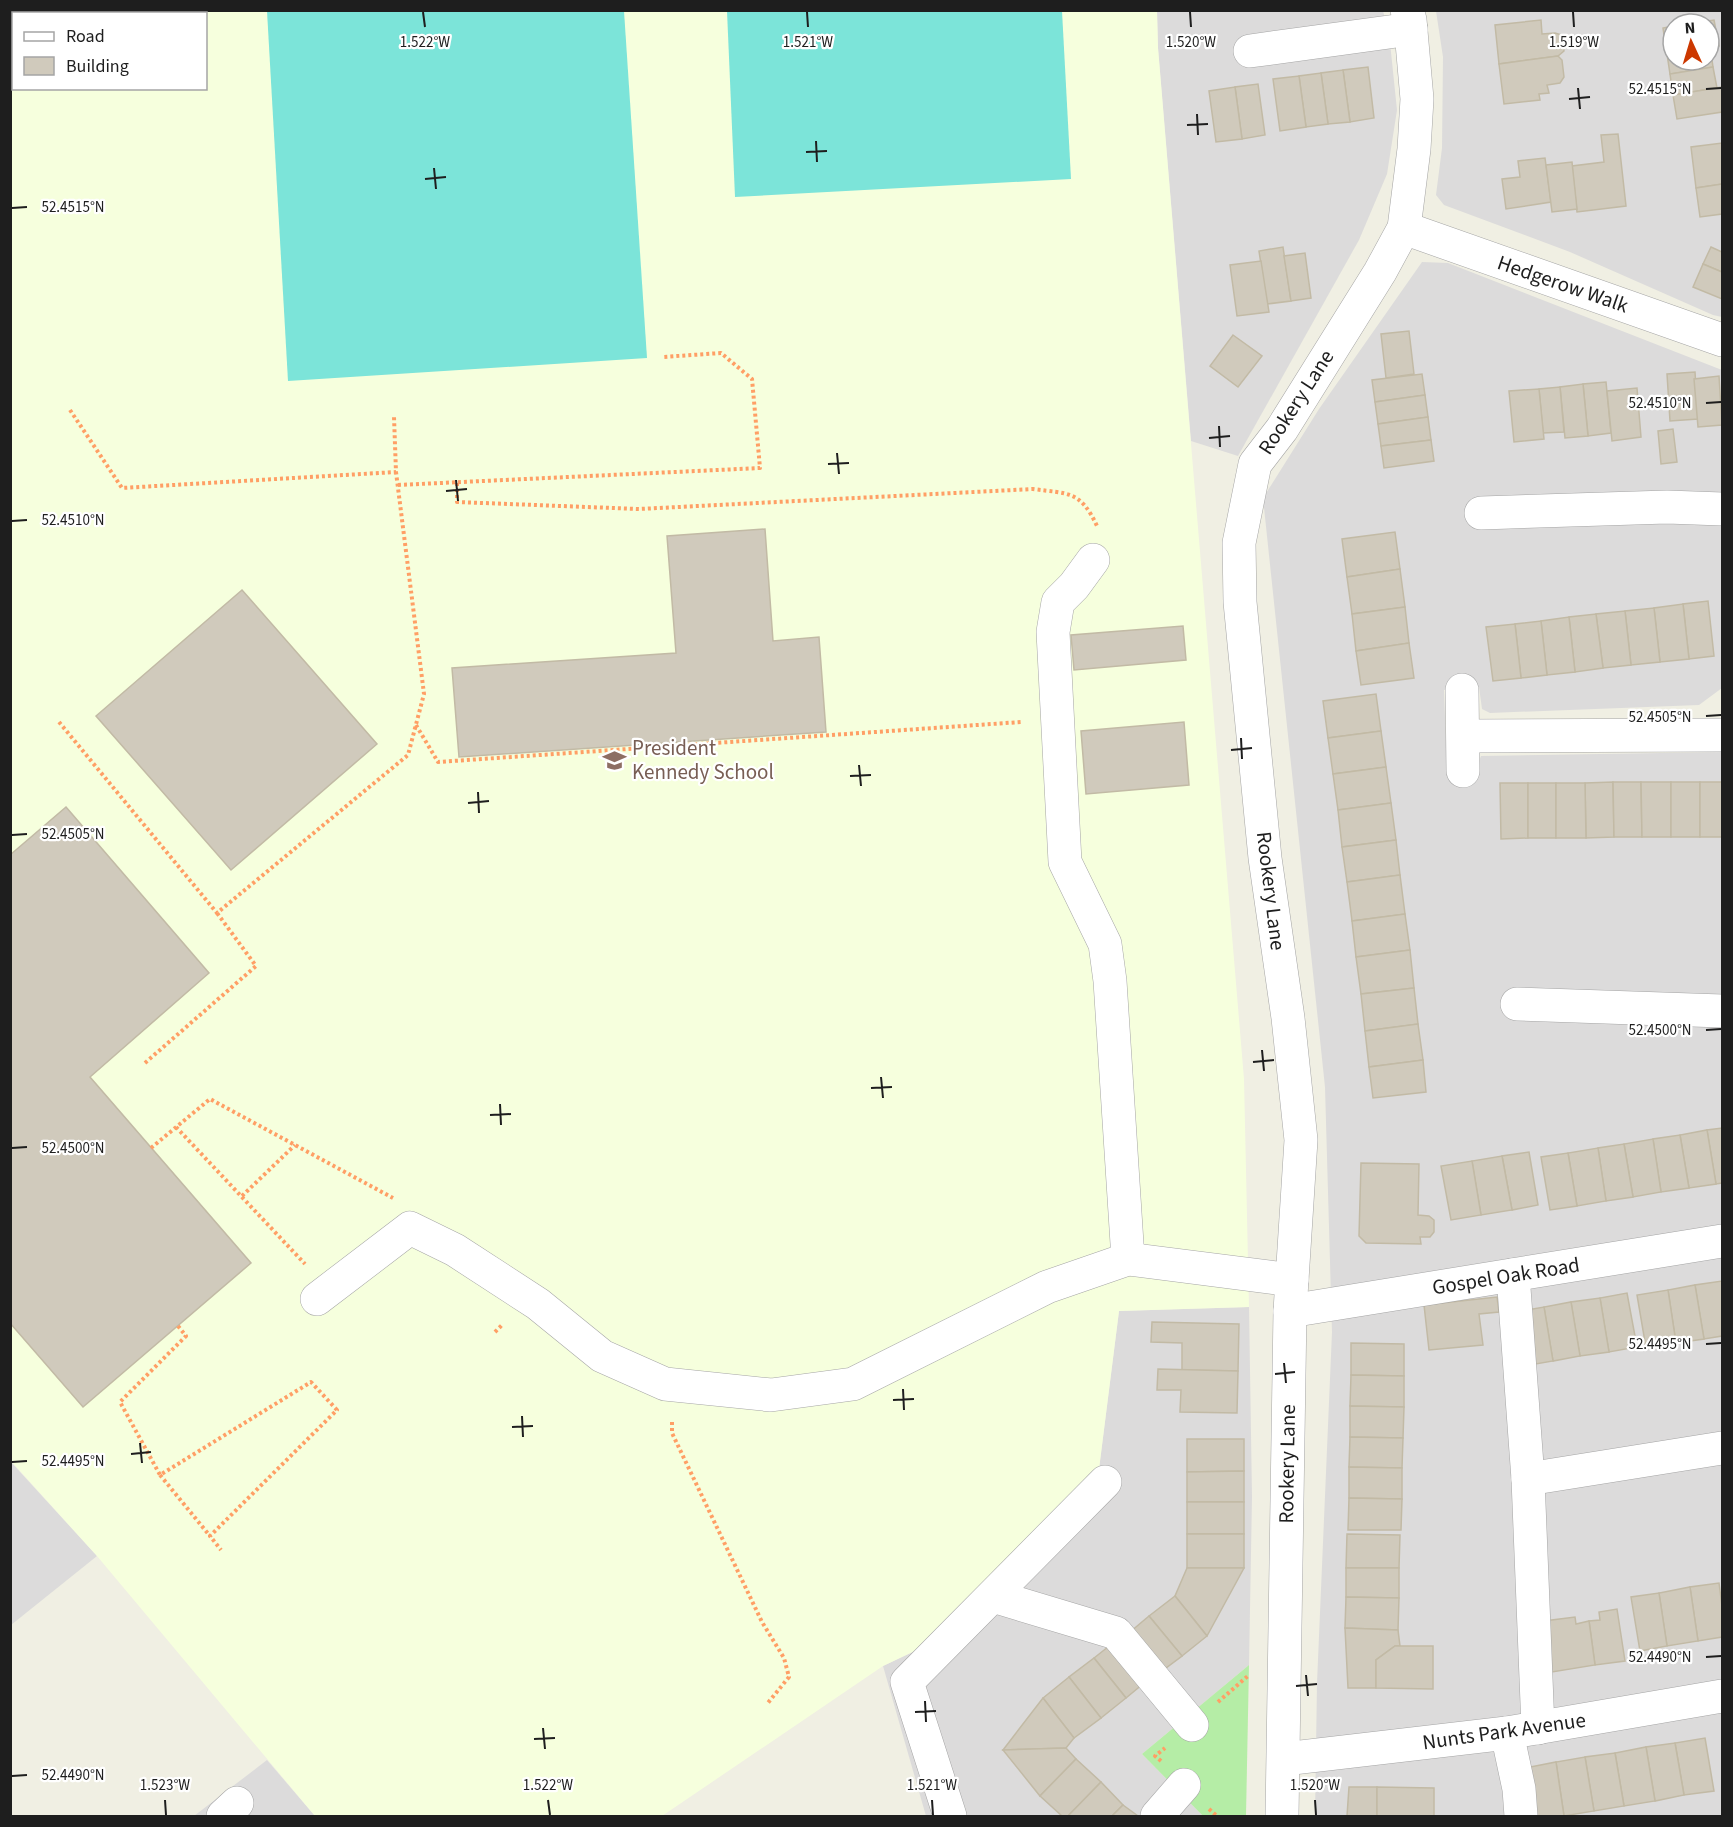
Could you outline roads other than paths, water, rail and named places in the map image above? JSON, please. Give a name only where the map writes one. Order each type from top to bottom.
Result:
[{"type":"street","points":[[1250,51],[1409,20]]},
{"type":"street","name":"Rookery Lane","points":[[1282,1816],[1291,1295],[1301,1140],[1288,1018],[1265,858],[1240,602],[1239,543],[1255,464],[1281,429],[1380,272],[1404,228],[1414,149],[1417,99],[1409,20]]},
{"type":"street","name":"Hedgerow Walk","points":[[1404,228],[1722,340]]},
{"type":"street","points":[[1480,513],[1667,507],[1722,509]]},
{"type":"street","points":[[323,1294],[410,1228],[455,1250],[538,1304],[602,1356],[665,1384],[771,1395],[853,1384],[1047,1287],[1128,1258],[1110,981],[1105,944],[1065,862],[1053,632],[1058,602],[1074,586],[1093,560]]},
{"type":"street","points":[[1462,690],[1463,771]]},
{"type":"street","points":[[1464,736],[1722,735]]},
{"type":"street","points":[[1517,1004],[1722,1011]]},
{"type":"street","name":"Gospel Oak Road","points":[[1128,1258],[1291,1295],[1514,1275],[1722,1241]]},
{"type":"street","points":[[1514,1275],[1528,1479],[1523,1731],[1519,1789],[1521,1816]]},
{"type":"street","points":[[1528,1479],[1722,1448]]},
{"type":"street","points":[[950,1816],[907,1682],[1105,1482]]},
{"type":"street","points":[[993,1596],[1116,1633],[1192,1725]]},
{"type":"street","name":"Nunts Park Avenue","points":[[1284,1759],[1523,1731],[1722,1696]]},
{"type":"street","points":[[1157,1816],[1184,1785]]},
{"type":"place","name":"President Kennedy School","points":[[614,760]]}]
